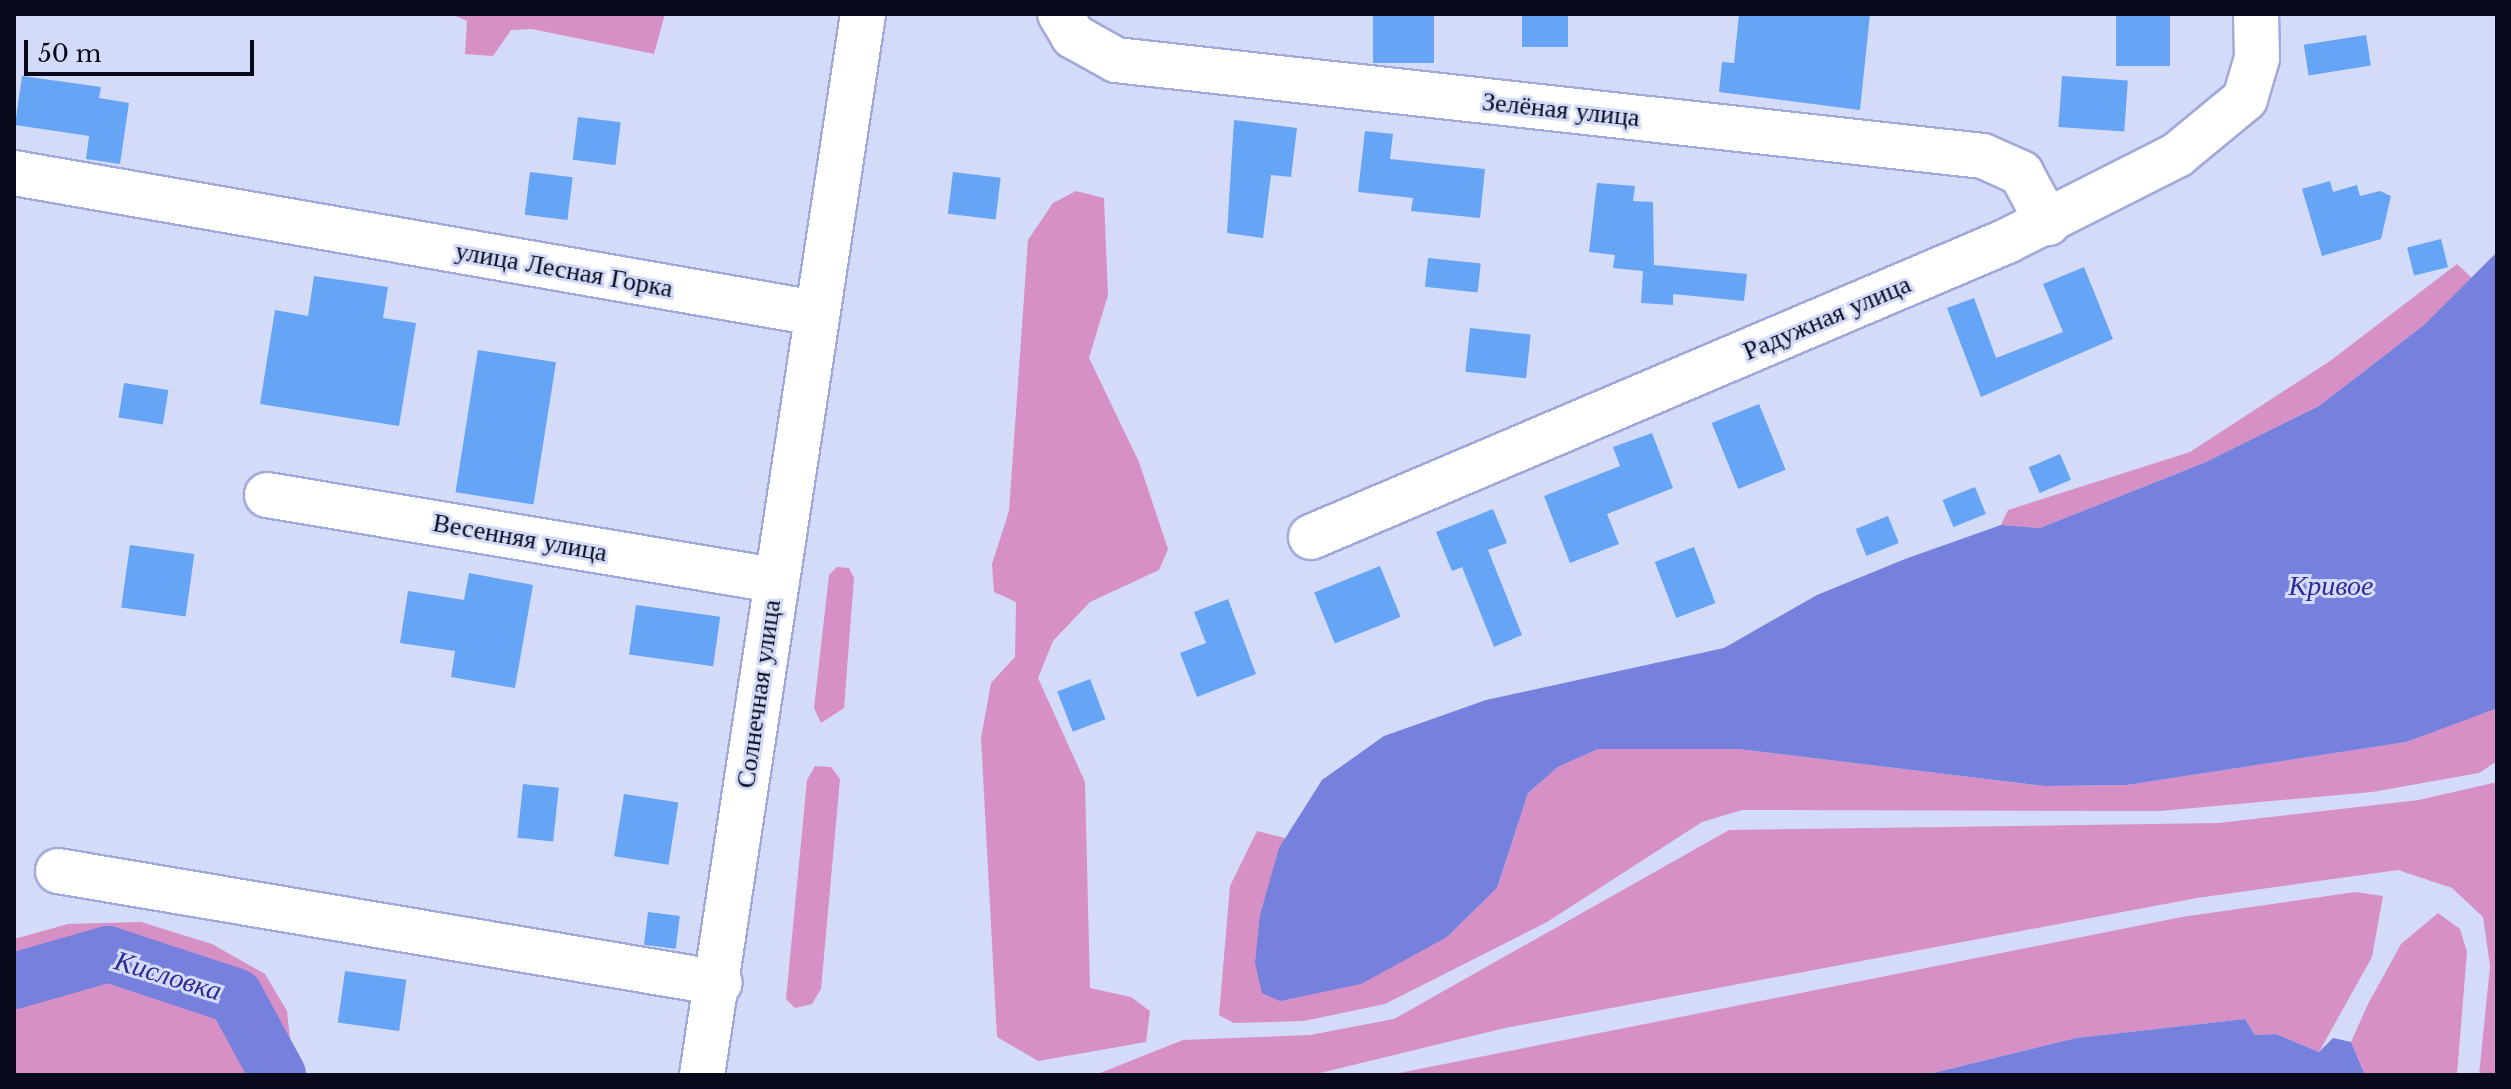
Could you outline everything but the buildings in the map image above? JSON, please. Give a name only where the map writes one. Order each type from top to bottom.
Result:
[{"type":"street","points":[[815,313],[863,14]]},
{"type":"street","name":"Зелёная улица","points":[[1060,14],[1073,36],[1116,60],[1983,156],[2021,173],[2048,223]]},
{"type":"street","name":"Радужная улица","points":[[1311,537],[2048,223],[2223,123],[2253,82],[2256,14]]},
{"type":"street","name":"улица Лесная Горка","points":[[14,173],[815,313]]},
{"type":"street","name":"Солнечная улица","points":[[702,1075],[720,983],[774,580],[815,313]]},
{"type":"street","name":"Весенняя улица","points":[[267,495],[774,580]]},
{"type":"street","points":[[58,871],[720,983]]},
{"type":"shaded area","points":[[451,14],[665,14],[654,54],[532,29],[511,30],[493,56],[465,54],[467,21]]},
{"type":"shaded area","points":[[1076,191],[1104,198],[1108,295],[1089,358],[1139,462],[1168,549],[1159,570],[1090,602],[1053,641],[1038,678],[1085,782],[1090,988],[1131,997],[1150,1011],[1146,1042],[1038,1061],[997,1037],[981,738],[991,683],[1015,657],[1016,602],[994,592],[992,564],[1009,511],[1028,240],[1053,203]]},
{"type":"shaded area","points":[[2457,264],[2472,278],[2424,325],[2319,406],[2206,462],[2040,528],[2001,525],[2008,510],[2190,452],[2330,361]]},
{"type":"shaded area","points":[[837,567],[849,568],[854,578],[844,708],[821,723],[814,708],[829,575]]},
{"type":"shaded area","points":[[2497,707],[2497,761],[2479,773],[2372,792],[2160,811],[1742,810],[1702,822],[1547,922],[1385,1004],[1304,1021],[1234,1023],[1219,1015],[1230,886],[1257,831],[1285,838],[1260,915],[1412,955],[1447,937],[1497,888],[1528,793],[1558,767],[1598,749],[1738,749],[2045,786],[2127,785],[2406,742]]},
{"type":"shaded area","points":[[815,766],[831,767],[840,779],[821,989],[812,1004],[795,1008],[786,999],[807,780]]},
{"type":"shaded area","points":[[2497,782],[2497,1075],[2479,1075],[2490,966],[2483,917],[2452,888],[2398,870],[2197,898],[1505,1028],[1312,1075],[1095,1075],[1183,1040],[1310,1035],[1394,1019],[1729,830],[2219,823],[2419,800]]},
{"type":"shaded area","points":[[2355,892],[2383,896],[2372,957],[2319,1052],[2276,1034],[2255,1035],[2245,1019],[2076,1038],[1925,1075],[1389,1075],[2182,917]]},
{"type":"shaded area","points":[[2438,913],[2460,929],[2467,952],[2457,1075],[2365,1075],[2351,1042],[2368,1004],[2401,944]]},
{"type":"shaded area","points":[[141,922],[212,944],[265,974],[287,1011],[294,1075],[243,991],[202,967],[133,946],[74,949],[14,966],[14,939],[68,924]]},
{"type":"shaded area","points":[[97,970],[191,991],[240,1026],[268,1075],[14,1075],[14,987]]},
{"type":"water","name":"Кривое","points":[[2497,252],[2495,709],[2406,742],[2127,785],[2045,786],[1738,749],[1598,749],[1558,767],[1528,793],[1497,888],[1447,937],[1361,984],[1280,1001],[1262,993],[1255,963],[1260,915],[1279,848],[1322,780],[1384,736],[1486,700],[1724,648],[1817,595],[1905,559],[2001,525],[2040,528],[2206,462],[2319,406],[2424,325]]},
{"type":"water","points":[[2245,1019],[2255,1035],[2276,1034],[2319,1052],[2333,1038],[2351,1042],[2365,1075],[1925,1075],[2076,1038]]},
{"type":"waterway","name":"Кисловка","points":[[14,981],[108,954],[235,996],[278,1075]]}]
